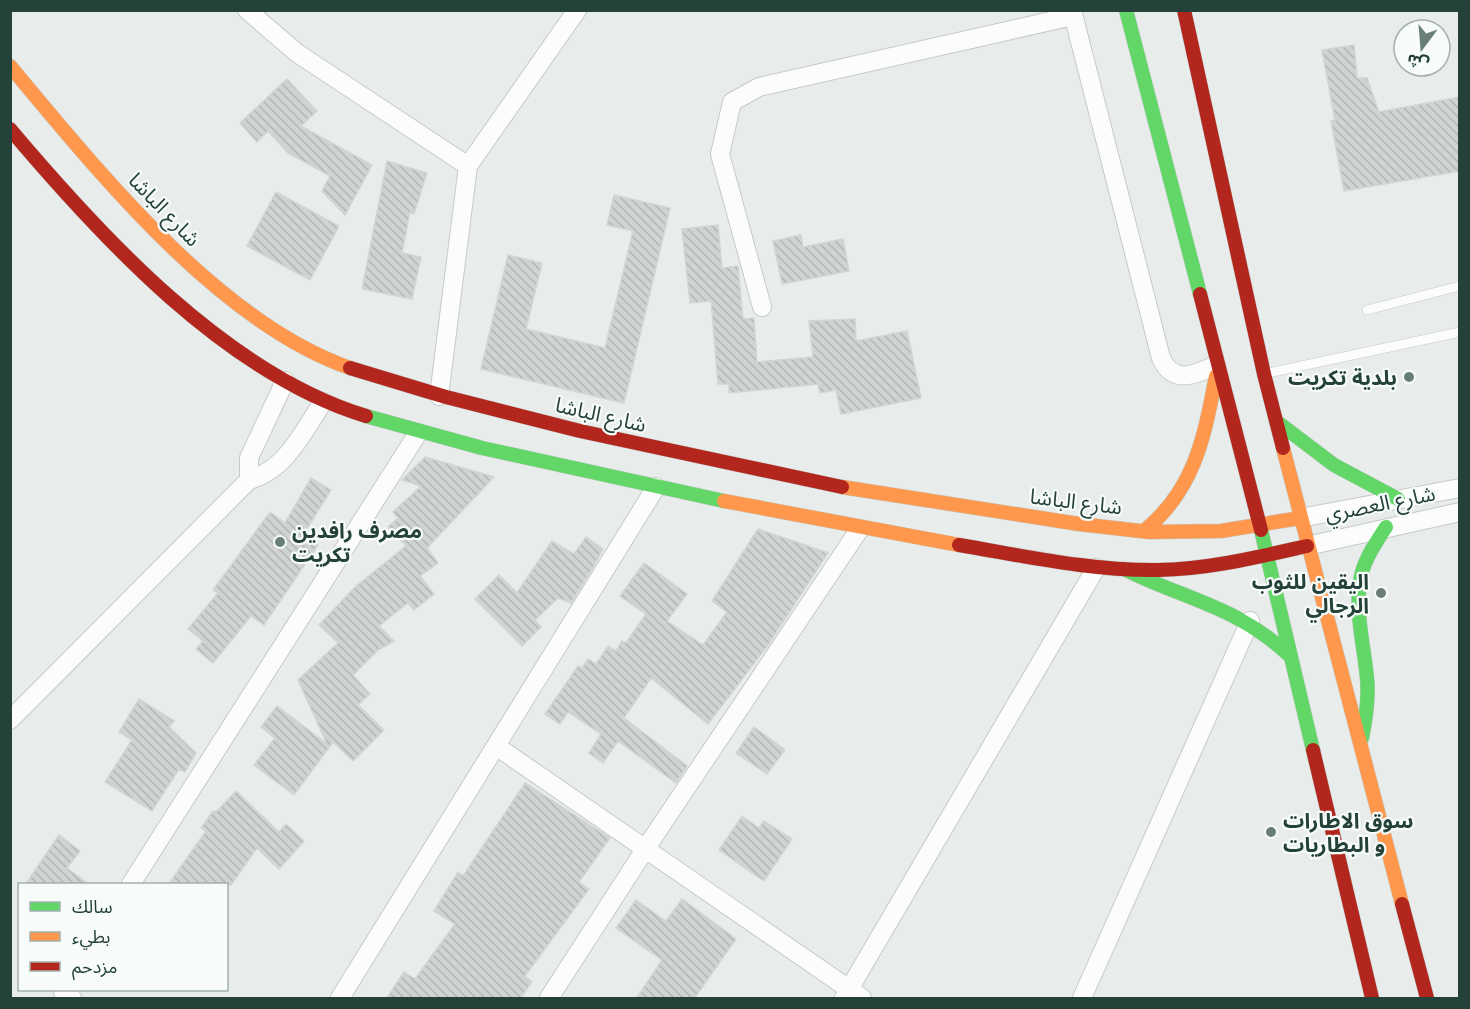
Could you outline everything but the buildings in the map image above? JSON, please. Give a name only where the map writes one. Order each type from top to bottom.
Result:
[{"type":"main road","points":[[1126,10],[1217,368],[1260,526],[1372,999]]},
{"type":"main road","points":[[1184,10],[1264,374],[1427,999]]},
{"type":"main road","name":"شارع الباشا","points":[[10,66],[133,208],[194,267],[231,297],[307,350],[344,366],[439,396],[754,471],[949,505],[1144,531],[1202,533],[1260,526],[1300,518]]},
{"type":"main road","points":[[10,129],[80,208],[126,254],[222,337],[285,381],[323,402],[418,433],[859,530],[1096,568],[1196,568],[1267,556],[1307,546]]},
{"type":"main road","points":[[1144,531],[1172,509],[1189,479],[1217,368]]},
{"type":"main road","points":[[1276,421],[1321,458],[1346,474],[1398,500]]},
{"type":"main road","points":[[1360,746],[1368,712],[1369,677],[1356,597],[1364,559],[1386,527]]},
{"type":"main road","points":[[1124,569],[1165,589],[1220,606],[1250,621],[1290,656]]},
{"type":"street","points":[[247,10],[297,53],[468,166]]},
{"type":"street","points":[[439,396],[468,166],[577,10]]},
{"type":"street","points":[[762,307],[720,154],[732,102],[759,87],[1073,13],[1161,358],[1168,369],[1179,376],[1193,376],[1217,368]]},
{"type":"street","points":[[249,480],[249,458],[285,381]]},
{"type":"street","points":[[10,720],[249,480],[261,477],[281,464],[323,402]]},
{"type":"street","points":[[132,883],[418,433]]},
{"type":"street","points":[[340,999],[656,487]]},
{"type":"street","name":"شارع العصري","points":[[1300,518],[1460,488]]},
{"type":"street","name":"شارع العصري","points":[[1307,546],[1460,512]]},
{"type":"street","points":[[549,999],[646,848],[859,530]]},
{"type":"street","points":[[496,746],[646,848],[852,996],[1096,568]]},
{"type":"street","points":[[1082,999],[1250,621]]},
{"type":"lane","points":[[1367,310],[1460,286]]},
{"type":"lane","points":[[1264,374],[1460,332]]},
{"type":"traffic: fast","points":[[1126,10],[1200,294]]},
{"type":"traffic: fast","points":[[366,416],[482,448],[724,501]]},
{"type":"traffic: fast","points":[[1276,421],[1334,465],[1398,499]]},
{"type":"traffic: fast","points":[[1362,738],[1368,693],[1359,617],[1360,581],[1367,560],[1386,527]]},
{"type":"traffic: fast","points":[[1261,530],[1313,750]]},
{"type":"traffic: fast","points":[[1124,569],[1231,615],[1270,639],[1290,656]]},
{"type":"traffic: slow","points":[[10,66],[121,196],[208,280],[254,316],[301,346],[350,368]]},
{"type":"traffic: slow","points":[[1144,531],[1175,498],[1195,461],[1207,420],[1216,376]]},
{"type":"traffic: slow","points":[[1283,448],[1402,904]]},
{"type":"traffic: slow","points":[[842,487],[1079,524],[1149,532],[1221,531],[1300,518]]},
{"type":"traffic: slow","points":[[724,501],[959,545]]},
{"type":"traffic: jam","points":[[1184,10],[1264,374],[1283,448]]},
{"type":"traffic: jam","points":[[10,129],[85,214],[170,298],[265,369],[315,396],[366,416]]},
{"type":"traffic: jam","points":[[1200,294],[1261,530]]},
{"type":"traffic: jam","points":[[350,368],[446,397],[580,431],[842,487]]},
{"type":"traffic: jam","points":[[959,545],[1033,558],[1133,570],[1215,565],[1307,546]]},
{"type":"traffic: jam","points":[[1313,750],[1372,998]]},
{"type":"traffic: jam","points":[[1402,904],[1427,998]]},
{"type":"place","name":"بلدية تكريت","points":[[1409,377]]},
{"type":"place","name":"مصرف رافدين تكريت","points":[[280,542]]},
{"type":"place","name":"اليقين للثوب الرجالي","points":[[1381,593]]},
{"type":"place","name":"سوق الاطارات و البطاريات","points":[[1271,832]]}]
